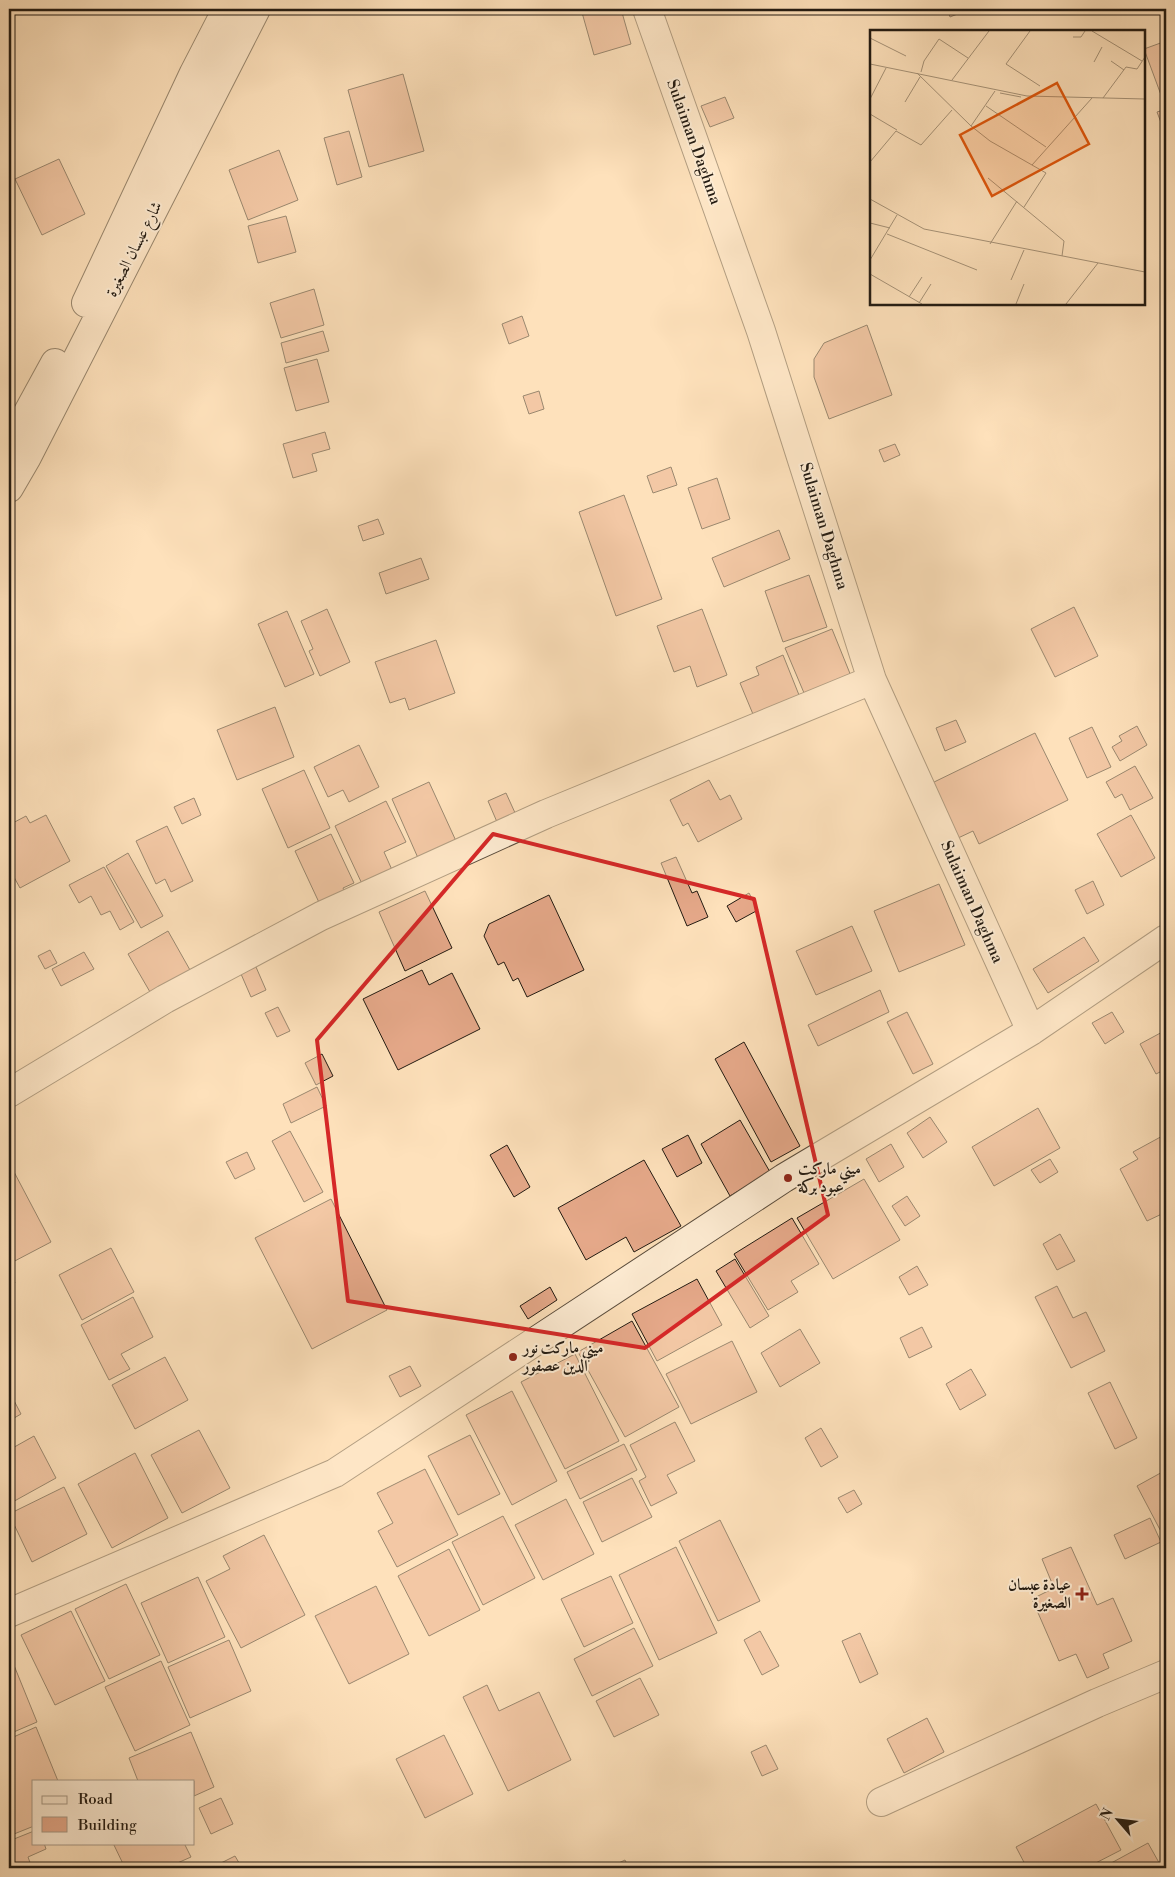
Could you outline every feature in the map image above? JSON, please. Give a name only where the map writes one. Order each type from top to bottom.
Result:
[{"type":"street","name":"شارع عبسان الصغيرة","points":[[9,447],[67,341],[194,73],[227,9]]},
{"type":"street","name":"شارع عبسان الصغيرة","points":[[9,488],[27,457],[256,9]]},
{"type":"street","name":"Sulaiman Daghma","points":[[647,9],[761,330],[872,680],[1030,1031]]},
{"type":"street","points":[[9,1093],[165,998],[321,916],[546,814],[872,680]]},
{"type":"street","points":[[9,1613],[335,1472],[784,1178],[1030,1031],[1166,939]]},
{"type":"street","points":[[881,1802],[1097,1703],[1166,1674]]},
{"type":"highlighted area","points":[[493,834],[754,899],[828,1215],[645,1348],[348,1301],[317,1040]]},
{"type":"building","points":[[581,9],[621,9],[631,44],[594,55]]},
{"type":"building","points":[[947,9],[970,9],[950,17]]},
{"type":"building","points":[[1166,41],[1166,102],[1164,103],[1145,52],[1145,49]]},
{"type":"building","points":[[403,74],[424,151],[369,167],[348,90]]},
{"type":"building","points":[[725,97],[734,118],[710,127],[701,106]]},
{"type":"building","points":[[1166,109],[1166,133],[1165,133],[1157,112]]},
{"type":"building","points":[[349,131],[362,177],[337,185],[324,138]]},
{"type":"building","points":[[279,150],[298,200],[248,220],[229,170]]},
{"type":"building","points":[[59,159],[85,214],[42,235],[15,179]]},
{"type":"building","points":[[286,216],[296,252],[258,263],[248,226]]},
{"type":"building","points":[[314,289],[324,325],[281,338],[270,303]]},
{"type":"building","points":[[522,316],[529,336],[509,344],[502,324]]},
{"type":"building","points":[[867,325],[892,395],[829,419],[814,377],[814,359],[824,343]]},
{"type":"building","points":[[323,331],[329,351],[286,363],[281,343]]},
{"type":"building","points":[[317,359],[329,402],[296,411],[284,368]]},
{"type":"building","points":[[539,391],[544,409],[529,414],[523,396]]},
{"type":"building","points":[[325,432],[330,449],[312,454],[317,471],[293,478],[283,444]]},
{"type":"building","points":[[895,444],[900,455],[884,462],[879,450]]},
{"type":"building","points":[[671,467],[677,485],[653,493],[647,476]]},
{"type":"building","points":[[717,478],[730,519],[702,529],[688,488]]},
{"type":"building","points":[[624,495],[662,599],[616,616],[579,512]]},
{"type":"building","points":[[378,519],[384,534],[363,541],[358,526]]},
{"type":"building","points":[[779,530],[790,559],[724,587],[712,558]]},
{"type":"building","points":[[421,558],[429,579],[386,594],[379,573]]},
{"type":"building","points":[[809,575],[827,627],[783,642],[765,591]]},
{"type":"building","points":[[1074,607],[1098,656],[1055,677],[1031,629]]},
{"type":"building","points":[[327,609],[350,662],[320,676],[309,651],[313,649],[301,621]]},
{"type":"building","points":[[702,609],[727,675],[697,687],[690,666],[674,672],[657,626]]},
{"type":"building","points":[[287,611],[314,674],[285,687],[258,624]]},
{"type":"building","points":[[832,629],[853,681],[807,700],[785,648]]},
{"type":"building","points":[[436,640],[455,693],[409,710],[405,698],[390,703],[375,662]]},
{"type":"building","points":[[783,655],[801,700],[755,719],[740,683],[759,675],[756,667]]},
{"type":"building","points":[[275,707],[294,757],[237,780],[217,730]]},
{"type":"building","points":[[956,720],[966,742],[945,751],[936,728]]},
{"type":"building","points":[[1137,726],[1147,745],[1120,761],[1112,747],[1122,741],[1119,736]]},
{"type":"building","points":[[1092,727],[1111,767],[1087,778],[1069,738]]},
{"type":"building","points":[[1035,733],[1068,800],[979,844],[973,831],[956,839],[930,784]]},
{"type":"building","points":[[359,745],[379,787],[349,802],[343,790],[328,797],[314,767]]},
{"type":"building","points":[[1135,766],[1153,798],[1130,810],[1122,794],[1115,798],[1106,782]]},
{"type":"building","points":[[304,770],[330,828],[288,848],[262,789]]},
{"type":"building","points":[[709,780],[720,800],[730,795],[742,819],[698,842],[688,823],[683,826],[670,800]]},
{"type":"building","points":[[429,782],[456,841],[418,858],[392,799]]},
{"type":"building","points":[[506,793],[516,815],[497,822],[488,801]]},
{"type":"building","points":[[194,798],[201,815],[182,824],[174,807]]},
{"type":"building","points":[[386,801],[406,842],[384,852],[393,872],[363,886],[335,826]]},
{"type":"building","points":[[46,815],[70,861],[20,888],[9,868],[9,835],[12,833],[9,825],[26,816],[30,823]]},
{"type":"building","points":[[1131,815],[1155,858],[1121,877],[1097,834]]},
{"type":"building","points":[[167,826],[193,881],[171,892],[165,879],[156,884],[136,841]]},
{"type":"building","points":[[331,834],[354,883],[343,888],[348,899],[323,911],[295,851]]},
{"type":"building","points":[[128,853],[163,916],[141,928],[106,866]]},
{"type":"building","points":[[676,857],[692,893],[697,891],[708,917],[687,926],[661,863]]},
{"type":"building","points":[[104,867],[134,922],[120,930],[110,911],[101,915],[91,896],[79,903],[69,885]]},
{"type":"building","points":[[1093,881],[1104,905],[1087,914],[1075,890]]},
{"type":"building","points":[[939,884],[965,945],[899,972],[874,911]]},
{"type":"building","points":[[425,891],[452,948],[405,971],[379,912]]},
{"type":"building","points":[[749,893],[758,910],[736,922],[727,906]]},
{"type":"building","points":[[549,895],[584,970],[527,997],[518,978],[513,981],[504,962],[498,965],[484,936],[489,924]]},
{"type":"building","points":[[852,926],[872,971],[816,995],[796,951]]},
{"type":"building","points":[[168,931],[190,970],[150,992],[128,954]]},
{"type":"building","points":[[1084,937],[1099,961],[1048,993],[1033,969]]},
{"type":"building","points":[[50,950],[57,963],[45,969],[38,956]]},
{"type":"building","points":[[84,952],[94,969],[61,986],[52,969]]},
{"type":"building","points":[[256,967],[266,990],[251,997],[241,974]]},
{"type":"building","points":[[422,970],[429,985],[452,973],[480,1029],[398,1070],[363,999]]},
{"type":"building","points":[[880,990],[889,1012],[818,1046],[808,1025]]},
{"type":"building","points":[[278,1007],[290,1031],[277,1037],[265,1013]]},
{"type":"building","points":[[907,1012],[933,1064],[913,1074],[887,1022]]},
{"type":"building","points":[[1112,1012],[1124,1032],[1105,1044],[1092,1023]]},
{"type":"building","points":[[1166,1030],[1166,1069],[1156,1074],[1140,1044]]},
{"type":"building","points":[[744,1042],[800,1146],[771,1162],[715,1059]]},
{"type":"building","points":[[322,1054],[333,1076],[316,1085],[305,1063]]},
{"type":"building","points":[[317,1087],[326,1106],[291,1123],[283,1104]]},
{"type":"building","points":[[1038,1108],[1060,1148],[994,1186],[972,1147]]},
{"type":"building","points":[[930,1117],[947,1142],[923,1158],[907,1133]]},
{"type":"building","points":[[740,1120],[770,1172],[730,1196],[701,1144]]},
{"type":"building","points":[[290,1131],[323,1192],[304,1202],[272,1141]]},
{"type":"building","points":[[1166,1134],[1166,1212],[1147,1221],[1120,1169],[1138,1159],[1133,1152]]},
{"type":"building","points":[[688,1135],[702,1163],[677,1177],[662,1149]]},
{"type":"building","points":[[891,1144],[904,1167],[879,1182],[866,1159]]},
{"type":"building","points":[[507,1145],[530,1187],[514,1197],[490,1155]]},
{"type":"building","points":[[247,1152],[255,1169],[235,1179],[226,1162]]},
{"type":"building","points":[[1050,1159],[1058,1172],[1040,1183],[1031,1170]]},
{"type":"building","points":[[644,1160],[681,1226],[634,1252],[626,1237],[586,1260],[558,1208]]},
{"type":"building","points":[[13,1170],[51,1242],[9,1264],[9,1172]]},
{"type":"building","points":[[864,1179],[900,1240],[833,1279],[797,1218]]},
{"type":"building","points":[[907,1196],[920,1216],[905,1226],[892,1206]]},
{"type":"building","points":[[331,1199],[387,1310],[312,1349],[255,1238]]},
{"type":"building","points":[[792,1218],[819,1264],[791,1281],[798,1292],[768,1310],[734,1254]]},
{"type":"building","points":[[1060,1234],[1075,1261],[1057,1270],[1043,1244]]},
{"type":"building","points":[[111,1248],[134,1292],[82,1320],[59,1275]]},
{"type":"building","points":[[735,1259],[769,1316],[750,1328],[716,1271]]},
{"type":"building","points":[[917,1266],[928,1285],[909,1295],[899,1277]]},
{"type":"building","points":[[9,1271],[15,1283],[9,1286]]},
{"type":"building","points":[[697,1279],[722,1325],[657,1361],[632,1314]]},
{"type":"building","points":[[1057,1286],[1073,1318],[1086,1312],[1105,1351],[1071,1368],[1035,1297]]},
{"type":"building","points":[[550,1287],[557,1300],[528,1319],[520,1306]]},
{"type":"building","points":[[133,1297],[153,1337],[121,1354],[130,1369],[109,1380],[81,1325]]},
{"type":"building","points":[[632,1321],[679,1407],[625,1437],[578,1352]]},
{"type":"building","points":[[922,1327],[932,1347],[909,1358],[900,1338]]},
{"type":"building","points":[[800,1329],[820,1363],[780,1387],[761,1353]]},
{"type":"building","points":[[732,1341],[757,1392],[691,1424],[666,1374]]},
{"type":"building","points":[[575,1354],[619,1441],[565,1469],[521,1382]]},
{"type":"building","points":[[165,1357],[188,1400],[135,1429],[112,1385]]},
{"type":"building","points":[[410,1366],[421,1386],[400,1397],[389,1376]]},
{"type":"building","points":[[971,1369],[986,1395],[960,1410],[946,1384]]},
{"type":"building","points":[[1110,1382],[1137,1438],[1115,1449],[1088,1393]]},
{"type":"building","points":[[9,1391],[21,1414],[9,1421]]},
{"type":"building","points":[[512,1391],[557,1481],[512,1505],[466,1415]]},
{"type":"building","points":[[675,1422],[695,1461],[667,1475],[677,1493],[651,1506],[639,1481],[646,1477],[630,1445]]},
{"type":"building","points":[[821,1428],[838,1457],[821,1467],[805,1438]]},
{"type":"building","points":[[199,1430],[230,1488],[182,1513],[151,1455]]},
{"type":"building","points":[[470,1435],[500,1494],[458,1515],[428,1456]]},
{"type":"building","points":[[34,1436],[56,1478],[9,1504],[9,1450]]},
{"type":"building","points":[[624,1444],[637,1470],[580,1499],[567,1472]]},
{"type":"building","points":[[135,1453],[168,1518],[112,1548],[78,1484]]},
{"type":"building","points":[[425,1469],[458,1535],[397,1567],[378,1531],[393,1523],[377,1493]]},
{"type":"building","points":[[1166,1470],[1166,1541],[1137,1486]]},
{"type":"building","points":[[632,1478],[652,1517],[602,1542],[583,1502]]},
{"type":"building","points":[[64,1487],[87,1534],[32,1562],[9,1514]]},
{"type":"building","points":[[854,1490],[862,1504],[847,1513],[838,1498]]},
{"type":"building","points":[[566,1499],[594,1554],[543,1580],[515,1525]]},
{"type":"building","points":[[503,1516],[535,1578],[483,1605],[452,1542]]},
{"type":"building","points":[[1150,1518],[1161,1542],[1125,1559],[1114,1535]]},
{"type":"building","points":[[720,1520],[760,1601],[718,1621],[679,1541]]},
{"type":"building","points":[[264,1535],[305,1615],[241,1648],[206,1581],[230,1569],[223,1556]]},
{"type":"building","points":[[676,1547],[717,1633],[659,1660],[619,1575]]},
{"type":"building","points":[[1071,1547],[1097,1605],[1113,1598],[1132,1641],[1103,1654],[1109,1668],[1087,1678],[1076,1654],[1059,1661],[1032,1599],[1054,1588],[1042,1559]]},
{"type":"building","points":[[449,1549],[480,1610],[429,1636],[398,1576]]},
{"type":"building","points":[[611,1576],[633,1623],[584,1647],[561,1599]]},
{"type":"building","points":[[198,1577],[225,1637],[168,1663],[141,1603]]},
{"type":"building","points":[[126,1584],[160,1655],[109,1679],[75,1609]]},
{"type":"building","points":[[376,1586],[409,1654],[349,1684],[315,1616]]},
{"type":"building","points":[[71,1611],[105,1681],[55,1705],[21,1635]]},
{"type":"building","points":[[634,1628],[653,1666],[592,1696],[574,1659]]},
{"type":"building","points":[[760,1631],[779,1666],[762,1675],[744,1640]]},
{"type":"building","points":[[860,1633],[878,1674],[860,1683],[842,1641]]},
{"type":"building","points":[[229,1640],[251,1691],[190,1718],[168,1667]]},
{"type":"building","points":[[9,1653],[37,1722],[9,1734]]},
{"type":"building","points":[[161,1661],[190,1725],[135,1751],[105,1687]]},
{"type":"building","points":[[640,1678],[659,1715],[614,1737],[596,1701]]},
{"type":"building","points":[[487,1685],[499,1711],[539,1692],[571,1760],[508,1791],[463,1697]]},
{"type":"building","points":[[927,1718],[944,1752],[904,1773],[887,1739]]},
{"type":"building","points":[[36,1727],[58,1780],[32,1780],[32,1827],[9,1836],[9,1739]]},
{"type":"building","points":[[191,1732],[214,1787],[195,1796],[195,1780],[138,1780],[129,1758]]},
{"type":"building","points":[[444,1735],[473,1794],[425,1818],[396,1759]]},
{"type":"building","points":[[766,1745],[778,1769],[762,1776],[751,1752]]},
{"type":"building","points":[[221,1798],[233,1824],[211,1834],[199,1808]]},
{"type":"building","points":[[1096,1804],[1121,1850],[1086,1868],[1027,1868],[1016,1847]]},
{"type":"building","points":[[32,1832],[32,1844],[44,1844],[46,1849],[28,1857],[32,1868],[9,1868],[9,1841]]},
{"type":"building","points":[[1148,1843],[1162,1868],[1102,1868]]},
{"type":"building","points":[[113,1844],[184,1844],[191,1857],[166,1868],[125,1868]]},
{"type":"building","points":[[235,1856],[242,1868],[211,1868]]},
{"type":"building","points":[[625,1860],[629,1868],[608,1868]]},
{"type":"place","name":"ميني ماركت عبود بركة","points":[[788,1178]]},
{"type":"place","name":"ميني ماركت نور الدين عصفور","points":[[513,1357]]},
{"type":"place","name":"عيادة عبسان الصغيرة","points":[[1082,1594]]}]
